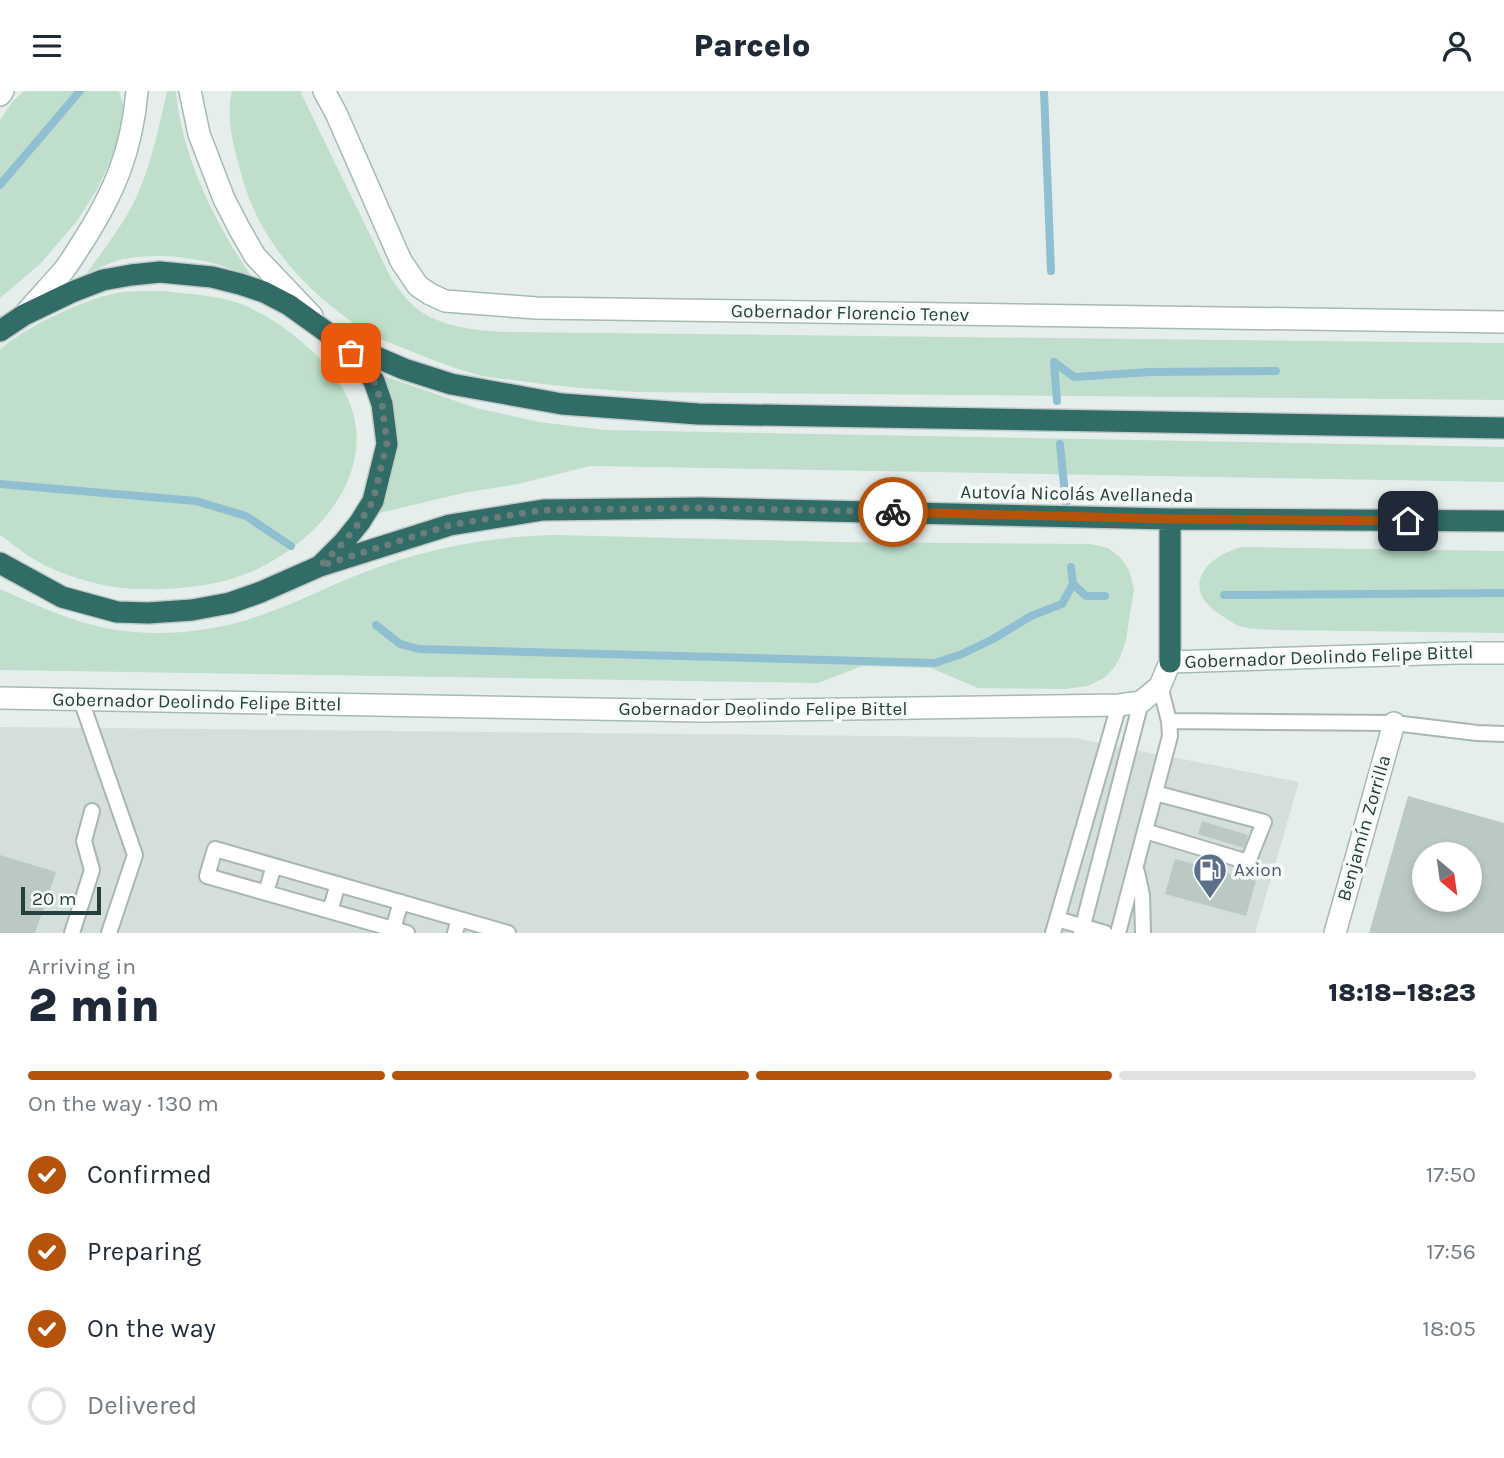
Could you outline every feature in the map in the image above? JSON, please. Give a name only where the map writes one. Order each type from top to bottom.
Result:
[{"type":"highway","points":[[0,331],[24,315],[103,280],[160,272],[212,277],[240,284],[264,292],[289,305],[334,337],[362,364],[374,381],[382,404],[387,443],[373,501],[343,543],[320,566],[230,603],[192,610],[148,613],[117,611],[62,597],[1,565]]},
{"type":"highway","points":[[334,337],[404,369],[451,384],[562,404],[698,414],[1504,428]]},
{"type":"highway","name":"Autovía Nicolás Avellaneda","points":[[320,566],[450,525],[543,510],[701,508],[1170,519],[1504,521]]},
{"type":"highway","points":[[1170,519],[1170,662]]},
{"type":"street","points":[[0,95],[4,91]]},
{"type":"street","points":[[24,315],[66,268],[114,188],[128,149],[137,91]]},
{"type":"street","points":[[190,91],[200,134],[224,199],[240,230],[256,255],[334,337]]},
{"type":"street","name":"Gobernador Florencio Tenev","points":[[324,91],[401,261],[418,286],[445,301],[536,308],[1504,322]]},
{"type":"street","name":"Gobernador Deolindo Felipe Bittel","points":[[0,698],[704,711],[1119,705],[1141,702],[1160,686],[1170,662],[1504,653]]},
{"type":"street","name":"Benjamín Zorrilla","points":[[1335,933],[1394,723]]},
{"type":"lane","points":[[1118,933],[1170,736],[1160,686]]},
{"type":"lane","points":[[81,700],[135,855],[109,933]]},
{"type":"lane","points":[[1082,929],[1141,702]]},
{"type":"lane","points":[[1105,933],[1055,926],[1119,705]]},
{"type":"lane","points":[[1169,721],[1394,723],[1504,734]]},
{"type":"lane","points":[[1145,831],[1248,862],[1264,821],[1156,793]]},
{"type":"lane","points":[[72,933],[92,870],[85,841],[92,811]]},
{"type":"lane","points":[[401,902],[400,931],[207,876],[215,849],[401,902],[457,926],[508,933]]},
{"type":"lane","points":[[266,892],[274,866]]},
{"type":"lane","points":[[1135,867],[1142,895],[1143,933]]},
{"type":"lane","points":[[330,911],[338,884]]},
{"type":"shaded area","points":[[0,727],[1075,738],[1299,782],[1255,933],[0,933]]},
{"type":"green space","points":[[24,91],[119,91],[124,107],[123,125],[98,188],[77,221],[41,263],[0,298],[0,120],[12,102]]},
{"type":"green space","points":[[167,91],[176,93],[186,142],[203,189],[226,235],[252,277],[221,265],[173,256],[123,259],[87,273],[119,228],[141,187]]},
{"type":"green space","points":[[232,91],[300,91],[391,278],[416,308],[436,320],[459,327],[507,332],[1504,343],[1504,400],[637,392],[549,385],[478,375],[428,358],[369,333],[328,303],[291,268],[262,226],[243,180],[230,125]]},
{"type":"green space","points":[[162,291],[212,297],[241,304],[269,318],[301,341],[323,362],[345,392],[355,423],[356,454],[347,483],[331,510],[309,534],[282,555],[251,572],[225,581],[183,588],[129,589],[67,575],[27,555],[0,535],[0,350],[25,332],[76,306],[123,292]]},
{"type":"green space","points":[[375,373],[476,408],[539,422],[605,430],[1504,447],[1504,482],[590,466],[376,514],[391,474],[395,442],[391,417]]},
{"type":"green space","points":[[556,535],[838,542],[1090,544],[1108,548],[1120,557],[1129,570],[1134,589],[1126,640],[1114,668],[1104,678],[1088,686],[1065,689],[978,688],[931,668],[862,666],[818,683],[0,670],[0,589],[92,625],[141,632],[191,631],[256,617],[368,571],[426,552],[512,537]]},
{"type":"green space","points":[[1242,547],[1504,551],[1504,633],[1277,630],[1241,626],[1210,607],[1202,597],[1199,587],[1201,576],[1207,567],[1228,552]]},
{"type":"building","points":[[1408,796],[1504,823],[1504,933],[1369,933]]},
{"type":"building","points":[[1202,821],[1248,835],[1244,848],[1198,834]]},
{"type":"building","points":[[0,855],[56,872],[35,933],[0,933]]},
{"type":"building","points":[[1175,859],[1256,881],[1246,916],[1165,894]]},
{"type":"waterway","points":[[0,185],[80,91]]},
{"type":"waterway","points":[[1044,91],[1051,271]]},
{"type":"waterway","points":[[1054,362],[1074,377],[1150,372],[1276,371]]},
{"type":"waterway","points":[[1054,362],[1057,401]]},
{"type":"waterway","points":[[1060,444],[1066,504]]},
{"type":"waterway","points":[[0,484],[196,501],[246,516],[291,546]]},
{"type":"waterway","points":[[376,625],[400,644],[419,649],[935,663],[962,654],[1031,616],[1062,604],[1073,584],[1071,567]]},
{"type":"waterway","points":[[1073,584],[1086,596],[1105,596]]},
{"type":"waterway","points":[[1224,595],[1504,593]]},
{"type":"way so far","points":[[351,353],[374,381],[382,404],[387,443],[373,501],[343,543],[320,566],[450,525],[543,510],[701,508],[893,512]]},
{"type":"place","name":"Axion","points":[[1210,900]]},
{"type":"route","points":[[893,512],[1170,519],[1408,521]]}]
